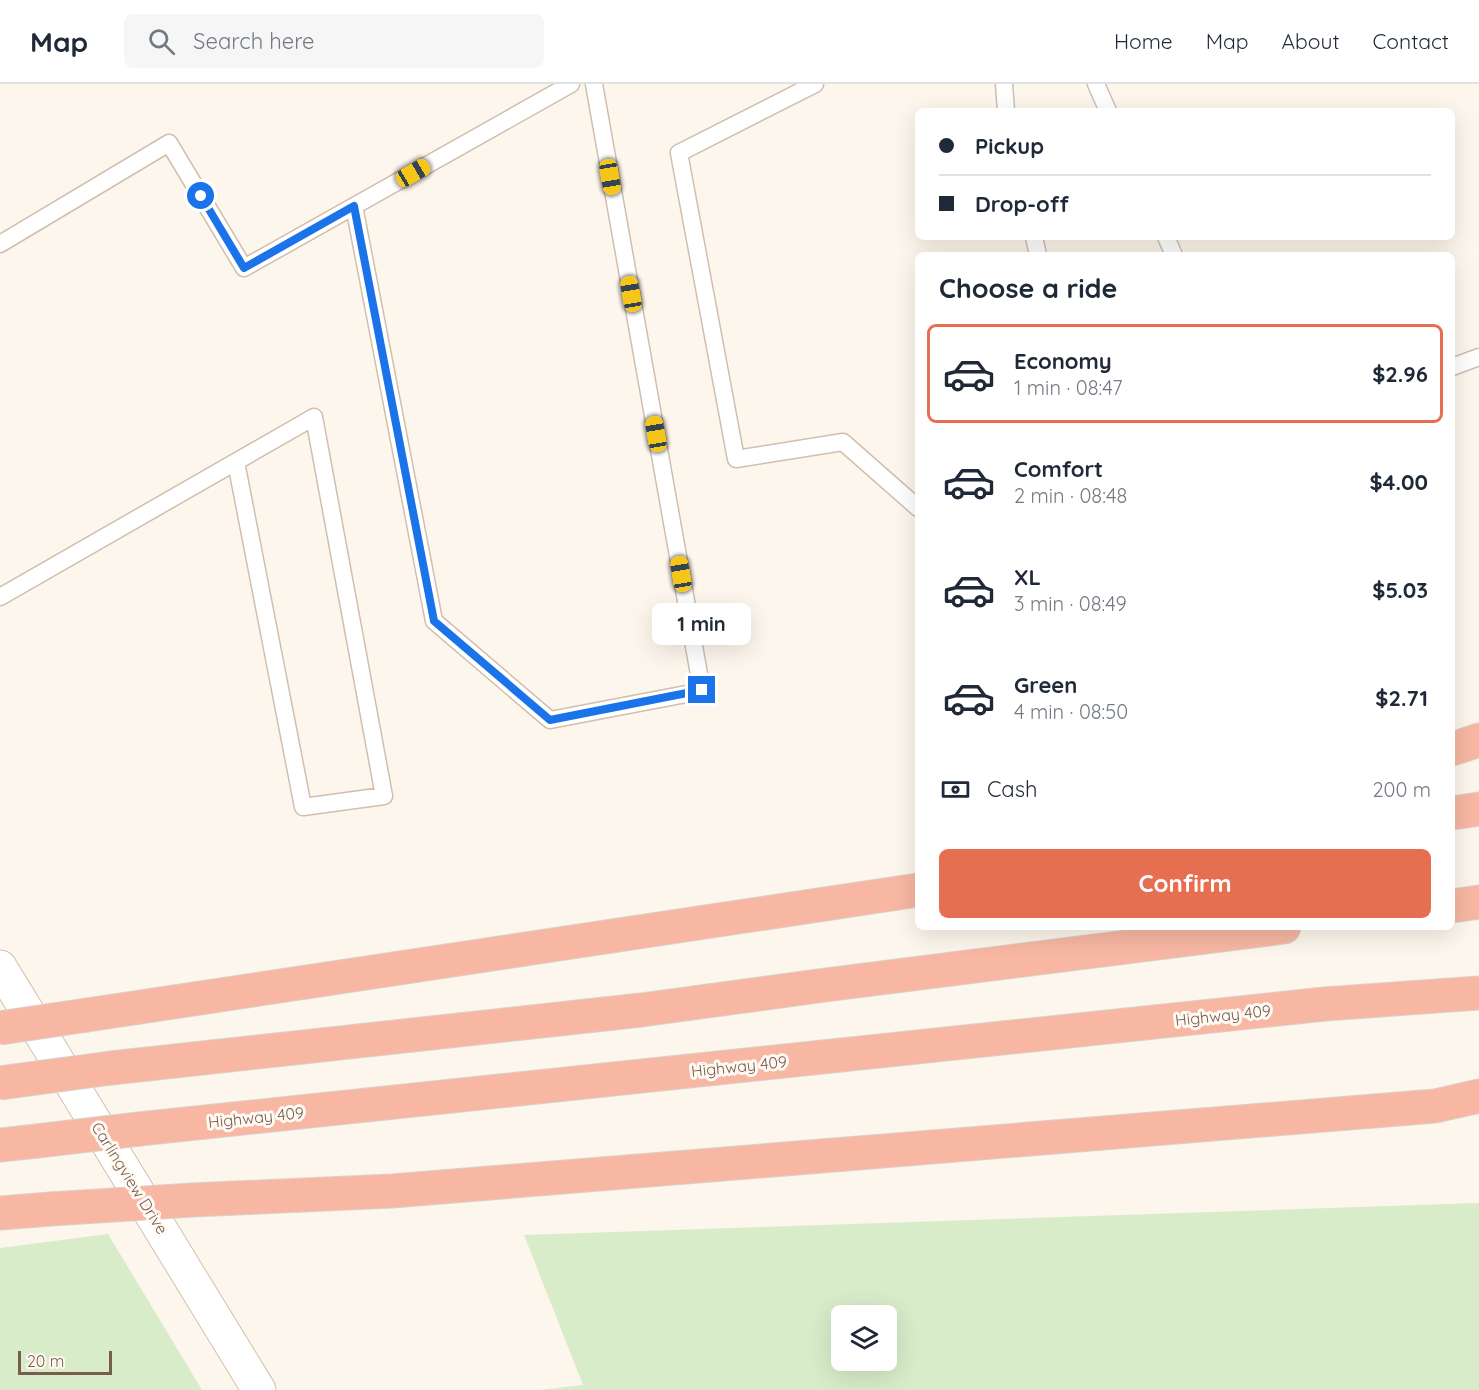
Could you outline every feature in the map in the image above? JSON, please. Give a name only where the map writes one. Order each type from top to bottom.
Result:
[{"type":"highway","points":[[1455,748],[1479,740]]},
{"type":"highway","points":[[1455,813],[1479,809]]},
{"type":"highway","points":[[592,939],[915,871]]},
{"type":"highway","points":[[0,1028],[915,890]]},
{"type":"highway","points":[[1455,906],[1479,902]]},
{"type":"highway","points":[[0,1083],[111,1068],[641,1010],[1260,930]]},
{"type":"highway","name":"Highway 409","points":[[0,1145],[1325,1004],[1479,993]]},
{"type":"highway","points":[[0,1213],[192,1200],[404,1190],[1435,1106],[1479,1096]]},
{"type":"highway","points":[[1435,1106],[1479,1118]]},
{"type":"main road","name":"Carlingview Drive","points":[[0,967],[259,1390]]},
{"type":"lane","points":[[0,244],[169,143],[244,268],[570,84]]},
{"type":"lane","points":[[354,206],[434,621],[550,720],[702,690],[594,84]]},
{"type":"lane","points":[[814,84],[679,153],[736,459],[843,442],[915,505]]},
{"type":"lane","points":[[1004,84],[1006,108]]},
{"type":"lane","points":[[1096,84],[1107,108]]},
{"type":"lane","points":[[1455,366],[1479,357]]},
{"type":"lane","points":[[0,597],[314,417],[384,796],[303,807],[236,462]]},
{"type":"green space","points":[[1479,1203],[1479,1390],[539,1390],[583,1385],[524,1235]]},
{"type":"green space","points":[[108,1234],[202,1390],[0,1390],[0,1248]]},
{"type":"route","points":[[201,196],[244,268],[354,206],[434,621],[550,720],[702,690]]}]
